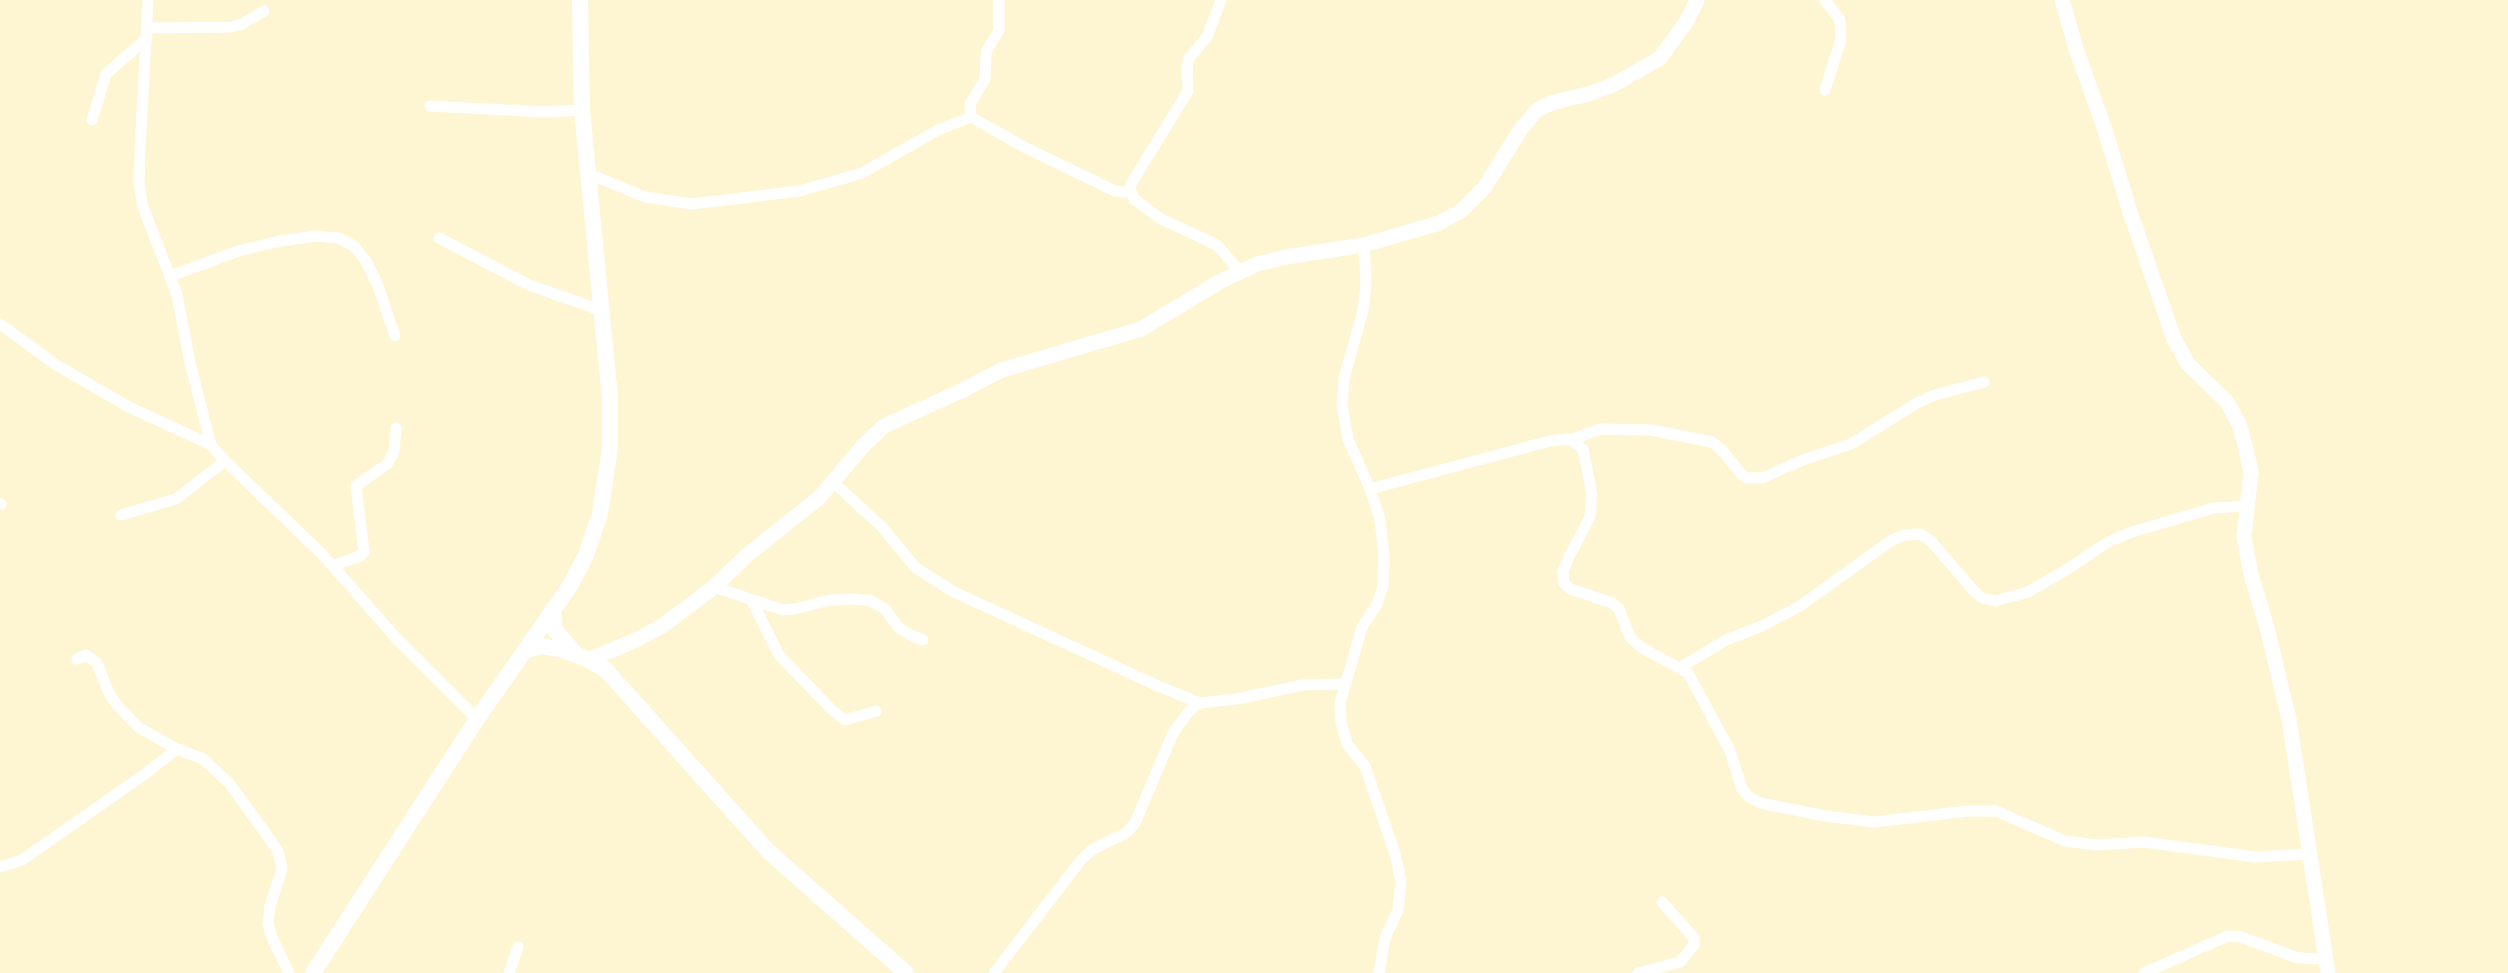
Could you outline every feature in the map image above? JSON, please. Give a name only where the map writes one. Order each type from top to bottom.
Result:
[{"type":"main road","points":[[313,973],[477,719],[570,586],[586,555],[600,514],[606,486],[611,421],[609,367],[582,110],[580,0]]},
{"type":"main road","points":[[553,610],[555,630],[582,657],[616,680],[699,776],[768,851],[906,973]]},
{"type":"main road","points":[[527,650],[541,646],[582,657]]},
{"type":"street","points":[[148,0],[139,181],[144,212],[177,295],[198,400],[211,445]]},
{"type":"street","points":[[971,117],[970,104],[985,79],[986,52],[1000,30],[999,0]]},
{"type":"street","points":[[1221,0],[1207,36],[1190,57],[1187,65],[1188,91],[1131,184],[1130,190],[1134,199],[1161,219],[1216,244],[1240,272]]},
{"type":"street","points":[[582,657],[640,638],[662,626],[714,587],[746,556],[819,498],[834,483],[863,446],[884,426],[961,392],[1002,370],[1141,329],[1221,281],[1258,264],[1286,257],[1364,245],[1439,224],[1462,211],[1484,188],[1521,129],[1537,110],[1551,103],[1592,93],[1615,84],[1660,58],[1687,21],[1697,0]]},
{"type":"street","points":[[1825,0],[1840,20],[1840,39],[1825,90]]},
{"type":"street","points":[[2062,0],[2076,52],[2104,127],[2130,212],[2174,339],[2188,364],[2227,402],[2238,424],[2251,472],[2246,506],[2246,546],[2289,719],[2327,966],[2298,958],[2240,937],[2228,936],[2144,973]]},
{"type":"street","points":[[92,120],[106,74],[147,33],[231,27],[242,24],[264,11]]},
{"type":"street","points":[[430,106],[544,112],[582,110]]},
{"type":"street","points":[[589,174],[645,197],[692,204],[800,191],[862,174],[938,130],[971,117]]},
{"type":"street","points":[[971,117],[1024,147],[1115,191],[1124,192],[1130,190]]},
{"type":"street","points":[[171,276],[238,251],[280,241],[316,236],[338,238],[354,246],[366,261],[378,286],[396,336]]},
{"type":"street","points":[[439,238],[529,285],[603,311]]},
{"type":"street","points":[[1364,245],[1366,285],[1363,311],[1344,378],[1342,405],[1348,439],[1370,489],[1380,519],[1384,556],[1383,586],[1377,604],[1362,627],[1340,703],[1340,722],[1347,744],[1365,766],[1395,854],[1400,881],[1398,910],[1385,938],[1379,973]]},
{"type":"street","points":[[0,324],[56,365],[129,407],[211,445],[332,566],[396,639],[477,719]]},
{"type":"street","points":[[1370,489],[1550,441],[1571,440],[1600,429],[1651,430],[1712,442],[1722,450],[1740,474],[1746,478],[1762,478],[1803,460],[1851,444],[1917,403],[1935,395],[1984,382]]},
{"type":"street","points":[[332,566],[360,556],[364,552],[356,486],[387,464],[394,452],[396,428]]},
{"type":"street","points":[[1571,440],[1583,449],[1592,494],[1590,517],[1563,572],[1564,583],[1570,589],[1612,603],[1619,609],[1630,637],[1642,648],[1681,667],[1693,680],[1730,751],[1742,789],[1748,796],[1760,803],[1825,816],[1874,822],[1968,811],[1996,811],[2065,840],[2097,844],[2144,842],[2255,857],[2309,854]]},
{"type":"street","points":[[121,515],[176,499],[225,461]]},
{"type":"street","points":[[834,483],[881,526],[916,568],[954,592],[1158,686],[1200,703],[1237,699],[1303,685],[1345,684]]},
{"type":"street","points":[[1681,667],[1726,640],[1762,626],[1800,606],[1892,540],[1905,535],[1920,534],[1931,541],[1972,589],[1982,598],[1995,601],[2028,592],[2071,568],[2106,543],[2132,532],[2214,508],[2246,506]]},
{"type":"street","points":[[714,587],[783,610],[795,609],[830,600],[853,598],[871,601],[885,609],[898,627],[910,635],[923,640]]},
{"type":"street","points":[[752,601],[779,655],[832,710],[845,720],[876,710]]},
{"type":"street","points":[[77,659],[86,655],[97,663],[109,693],[125,715],[138,727],[177,749],[203,759],[230,784],[278,852],[282,869],[270,906],[268,924],[273,940],[289,973]]},
{"type":"street","points":[[994,973],[1081,860],[1093,849],[1126,832],[1135,823],[1174,733],[1190,710],[1200,703]]},
{"type":"street","points":[[0,867],[22,860],[145,774],[177,749]]},
{"type":"street","points":[[1638,973],[1680,962],[1694,945],[1694,938],[1662,902]]},
{"type":"street","points":[[509,973],[518,947]]}]
